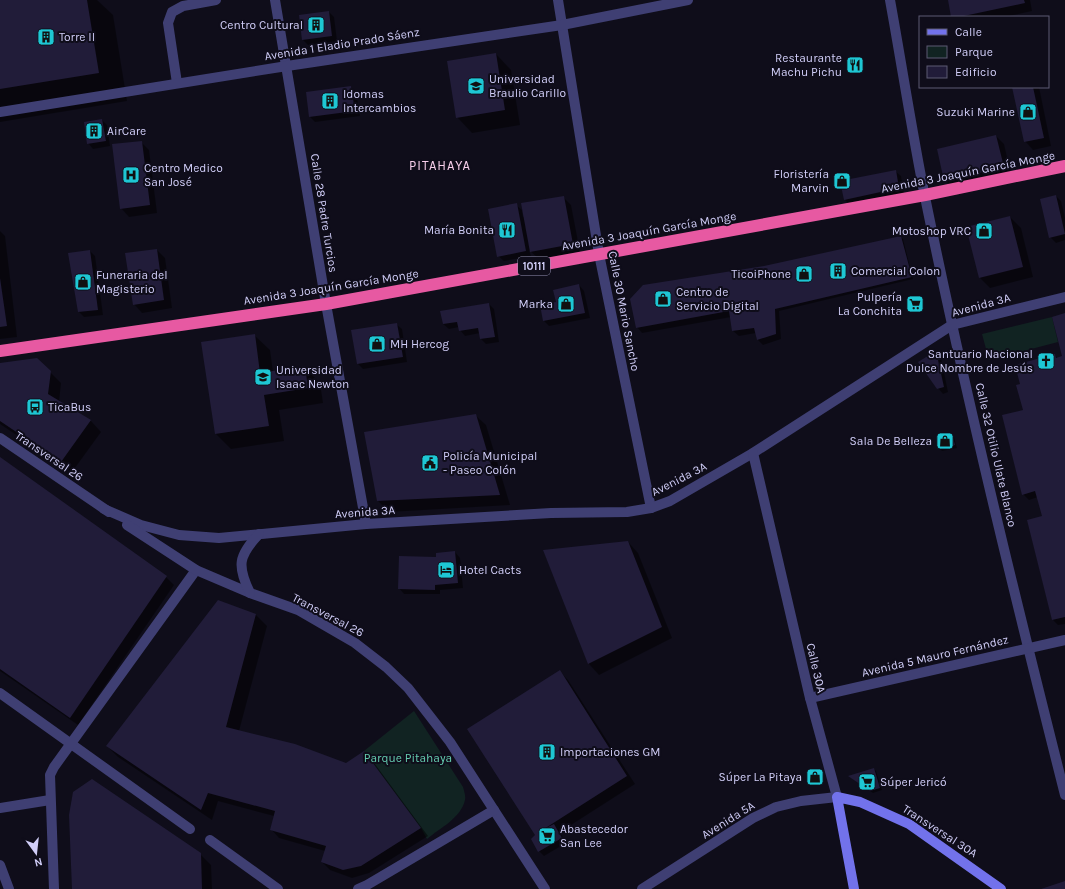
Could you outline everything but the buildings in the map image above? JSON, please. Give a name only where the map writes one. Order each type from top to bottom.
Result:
[{"type":"highway","name":"Avenida 3 Joaquín García Monge","points":[[0,351],[326,304],[925,195],[1065,166]]},
{"type":"street","points":[[177,83],[168,23],[172,12],[183,6],[216,0]]},
{"type":"street","name":"Calle 28 Padre Turcios","points":[[275,0],[326,304],[366,524]]},
{"type":"street","name":"Calle 30 Mario Sancho","points":[[558,0],[599,254],[651,508]]},
{"type":"street","name":"Avenida 1 Eladio Prado Sáenz","points":[[0,112],[177,83],[562,25],[688,0]]},
{"type":"street","name":"Calle 32 Otilio Ulate Blanco","points":[[890,0],[925,195],[952,325],[1028,649],[1065,795]]},
{"type":"street","name":"Avenida 3A","points":[[104,509],[141,525],[180,535],[219,538],[366,524],[551,513],[627,512],[651,508],[670,501],[753,453],[952,325],[1065,297]]},
{"type":"street","name":"Transversal 26","points":[[0,438],[196,570],[250,593],[298,610],[355,642],[386,667],[408,688],[450,742],[545,889]]},
{"type":"street","name":"Calle 30A","points":[[753,453],[810,698],[837,797],[854,889]]},
{"type":"street","points":[[250,593],[242,578],[241,561],[247,546],[259,534]]},
{"type":"street","points":[[54,889],[50,775],[71,743],[196,570]]},
{"type":"street","name":"Avenida 5 Mauro Fernández","points":[[810,698],[1065,640]]},
{"type":"street","points":[[0,693],[190,829]]},
{"type":"street","name":"Avenida 5A","points":[[642,889],[753,818],[776,807],[801,801],[837,797]]},
{"type":"street","name":"Transversal 30A","points":[[837,797],[860,802],[909,824],[1001,889]]},
{"type":"street","points":[[0,808],[50,800]]},
{"type":"street","points":[[358,889],[494,810]]},
{"type":"street","points":[[210,840],[278,889]]},
{"type":"street","points":[[0,865],[9,889]]},
{"type":"green space","points":[[1052,317],[1058,342],[989,360],[982,334]]},
{"type":"green space","name":"Parque Pitahaya","points":[[414,711],[463,787],[465,797],[463,806],[455,817],[427,839],[421,828],[364,751]]},
{"type":"place","name":"Centro Cultural","points":[[316,25]]},
{"type":"place","name":"Torre II","points":[[46,37]]},
{"type":"place","name":"Restaurante Machu Pichu","points":[[855,65]]},
{"type":"place","name":"Universidad Braulio Carillo","points":[[476,86]]},
{"type":"place","name":"Idomas Intercambios","points":[[330,101]]},
{"type":"place","name":"Suzuki Marine","points":[[1028,112]]},
{"type":"place","name":"AirCare","points":[[94,131]]},
{"type":"place","name":"Centro Medico San José","points":[[131,175]]},
{"type":"place","name":"Floristería Marvin","points":[[842,181]]},
{"type":"place","name":"María Bonita","points":[[507,230]]},
{"type":"place","name":"Motoshop VRC","points":[[984,231]]},
{"type":"place","name":"Comercial Colon","points":[[838,271]]},
{"type":"place","name":"TicoiPhone","points":[[804,274]]},
{"type":"place","name":"Funeraria del Magisterio","points":[[83,282]]},
{"type":"place","name":"Centro de Servicio Digital","points":[[663,299]]},
{"type":"place","name":"Marka","points":[[566,304]]},
{"type":"place","name":"Pulpería La Conchita","points":[[915,304]]},
{"type":"place","name":"MH Hercog","points":[[377,344]]},
{"type":"place","name":"Santuario Nacional Dulce Nombre de Jesús","points":[[1046,361]]},
{"type":"place","name":"Universidad Isaac Newton","points":[[263,377]]},
{"type":"place","name":"TicaBus","points":[[35,407]]},
{"type":"place","name":"Sala De Belleza","points":[[945,441]]},
{"type":"place","name":"Policía Municipal - Paseo Colón","points":[[430,463]]},
{"type":"place","name":"Hotel Cacts","points":[[446,570]]},
{"type":"place","name":"Importaciones GM","points":[[547,752]]},
{"type":"place","name":"Súper La Pitaya","points":[[815,777]]},
{"type":"place","name":"Súper Jericó","points":[[867,782]]},
{"type":"place","name":"Abastecedor San Lee","points":[[547,836]]},
{"type":"district","name":"PITAHAYA","points":[[440,165]]}]
